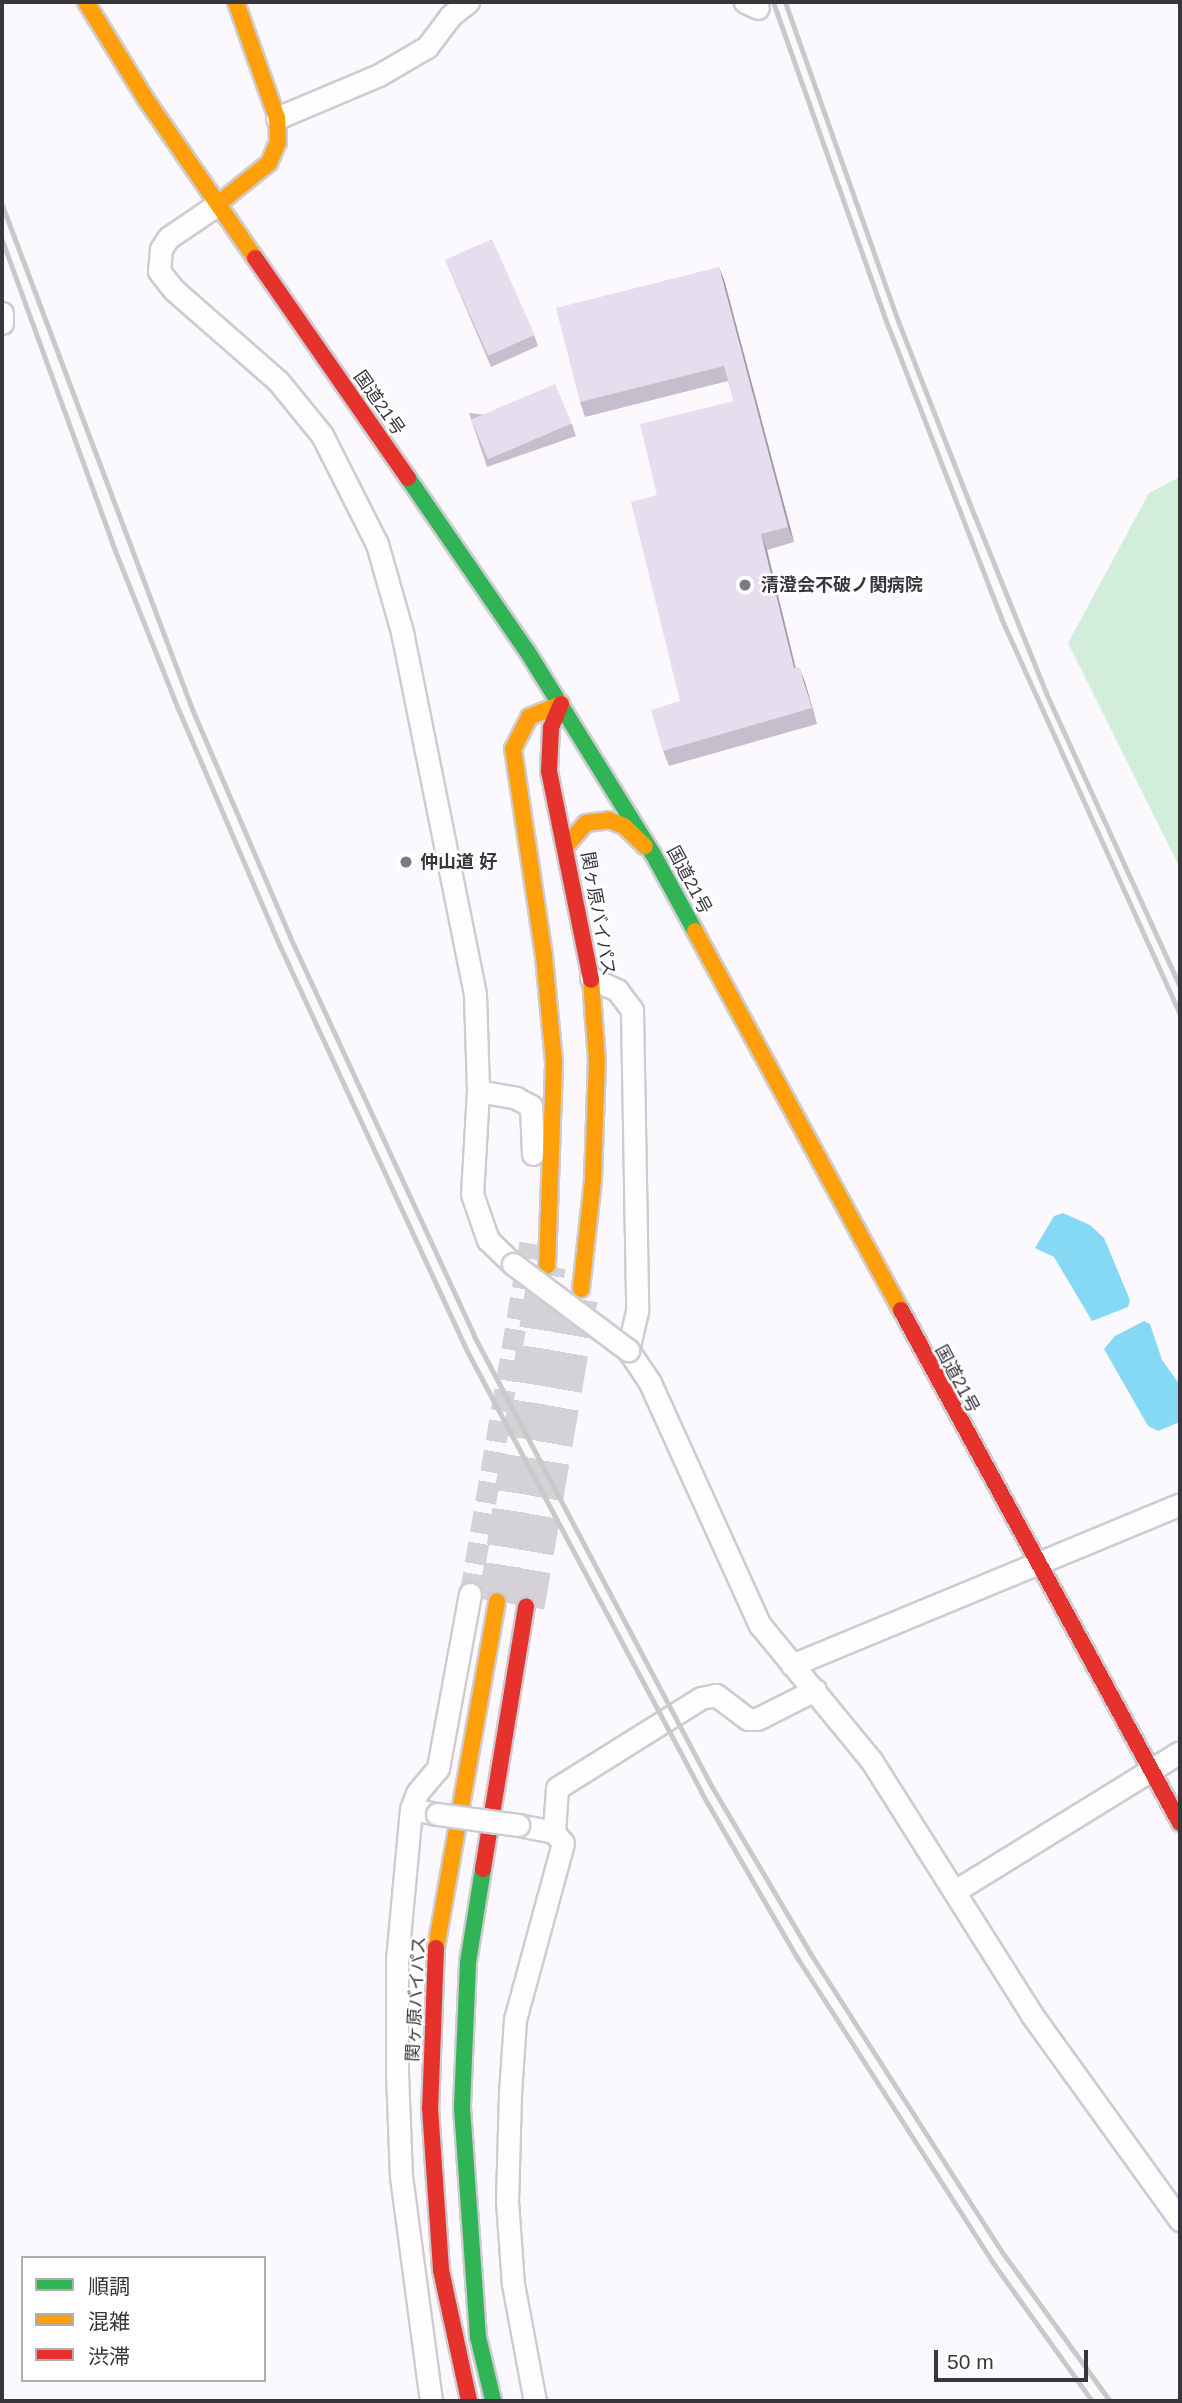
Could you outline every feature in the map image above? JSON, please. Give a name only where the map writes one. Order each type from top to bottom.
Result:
[{"type":"main road","name":"国道21号","points":[[86,2],[218,204],[536,676],[561,704],[653,853],[1037,1567],[1148,1771],[1180,1823]]},
{"type":"main road","points":[[218,204],[269,163],[278,142],[277,118],[236,2]]},
{"type":"main road","points":[[547,1266],[554,1062],[544,956],[513,749],[529,717],[561,704]]},
{"type":"main road","name":"関ヶ原バイパス","points":[[561,704],[547,750],[591,978],[597,1061],[593,1181],[581,1289]]},
{"type":"main road","points":[[500,741],[524,833]]},
{"type":"main road","points":[[567,845],[586,823],[610,820],[624,826],[653,853]]},
{"type":"main road","name":"関ヶ原バイパス","points":[[469,2401],[454,2347],[441,2270],[430,2108],[434,1960],[497,1601]]},
{"type":"main road","points":[[493,2401],[478,2337],[463,2082],[468,1963],[526,1606]]},
{"type":"street","points":[[277,118],[379,75],[427,47],[450,16],[468,2]]},
{"type":"street","points":[[218,204],[169,238],[161,249],[159,271],[174,290],[278,381],[322,435],[377,544],[402,632],[475,995],[478,1091],[472,1194],[488,1240],[513,1264],[628,1350],[650,1383],[760,1625],[871,1760],[1032,2015],[1180,2220]]},
{"type":"street","points":[[2,313],[2,323]]},
{"type":"street","points":[[591,978],[617,990],[632,1010],[637,1311],[628,1350]]},
{"type":"street","points":[[478,1091],[516,1098],[531,1106],[530,1243]]},
{"type":"street","points":[[792,1665],[1037,1567],[1180,1504]]},
{"type":"street","points":[[431,2401],[411,2273],[401,2176],[397,1959],[411,1809],[417,1793],[438,1768],[470,1594]]},
{"type":"street","points":[[554,1832],[557,1788],[701,1698],[716,1695],[748,1719],[757,1719],[815,1690]]},
{"type":"street","points":[[955,1891],[1180,1752]]},
{"type":"street","points":[[411,1809],[554,1832],[563,1843],[563,1855],[515,2020],[510,2094],[507,2201],[513,2284],[535,2401]]},
{"type":"street","points":[[411,2273],[441,2270]]},
{"type":"green space","points":[[1180,477],[1180,868],[1068,643],[1149,493]]},
{"type":"water","points":[[1063,1213],[1090,1225],[1104,1238],[1130,1300],[1128,1307],[1092,1321],[1054,1257],[1035,1248],[1054,1216]]},
{"type":"water","points":[[1144,1321],[1150,1324],[1162,1360],[1180,1385],[1180,1422],[1158,1431],[1148,1426],[1104,1349],[1115,1336]]},
{"type":"building","points":[[492,239],[535,335],[488,356],[445,260]]},
{"type":"building","points":[[719,267],[788,527],[761,534],[794,668],[799,667],[812,708],[663,751],[651,710],[680,701],[631,502],[657,495],[640,424],[734,401],[724,366],[580,402],[556,308]]},
{"type":"building","points":[[555,384],[572,424],[488,459],[471,420]]},
{"type":"tunnel","points":[[470,1594],[530,1243]]},
{"type":"tunnel","points":[[497,1601],[547,1266]]},
{"type":"tunnel","points":[[526,1606],[581,1289]]},
{"type":"railway","points":[[773,2],[888,326],[1001,618],[1180,1014]]},
{"type":"railway","points":[[785,2],[898,321],[975,517],[1046,693],[1180,987]]},
{"type":"railway","points":[[2,205],[192,709],[290,937],[474,1336],[712,1787],[810,1953],[1002,2252],[1110,2401]]},
{"type":"railway","points":[[2,240],[112,543],[179,711],[278,942],[467,1351],[701,1792],[798,1959],[991,2260],[1092,2401]]},
{"type":"traffic: fast","points":[[408,478],[527,651],[653,854],[695,931]]},
{"type":"traffic: fast","points":[[483,1869],[468,1963],[462,2108],[478,2337],[493,2400]]},
{"type":"traffic: slow","points":[[86,2],[145,98],[255,258]]},
{"type":"traffic: slow","points":[[218,204],[269,163],[278,142],[277,118],[236,2]]},
{"type":"traffic: slow","points":[[547,1266],[554,1062],[544,956],[513,749],[529,717],[561,704]]},
{"type":"traffic: slow","points":[[567,845],[586,823],[609,820],[624,826],[645,846]]},
{"type":"traffic: slow","points":[[695,931],[901,1310]]},
{"type":"traffic: slow","points":[[581,1289],[593,1180],[597,1061],[591,980]]},
{"type":"traffic: slow","points":[[436,1948],[497,1601]]},
{"type":"traffic: jam","points":[[255,258],[408,478]]},
{"type":"traffic: jam","points":[[561,704],[551,728],[549,771],[591,980]]},
{"type":"traffic: jam","points":[[901,1310],[1180,1823]]},
{"type":"traffic: jam","points":[[483,1869],[526,1606]]},
{"type":"traffic: jam","points":[[436,1948],[430,2108],[441,2270],[469,2401]]},
{"type":"place","name":"清澄会不破ノ関病院","points":[[745,585]]},
{"type":"place","name":"仲山道 好","points":[[406,862]]}]
